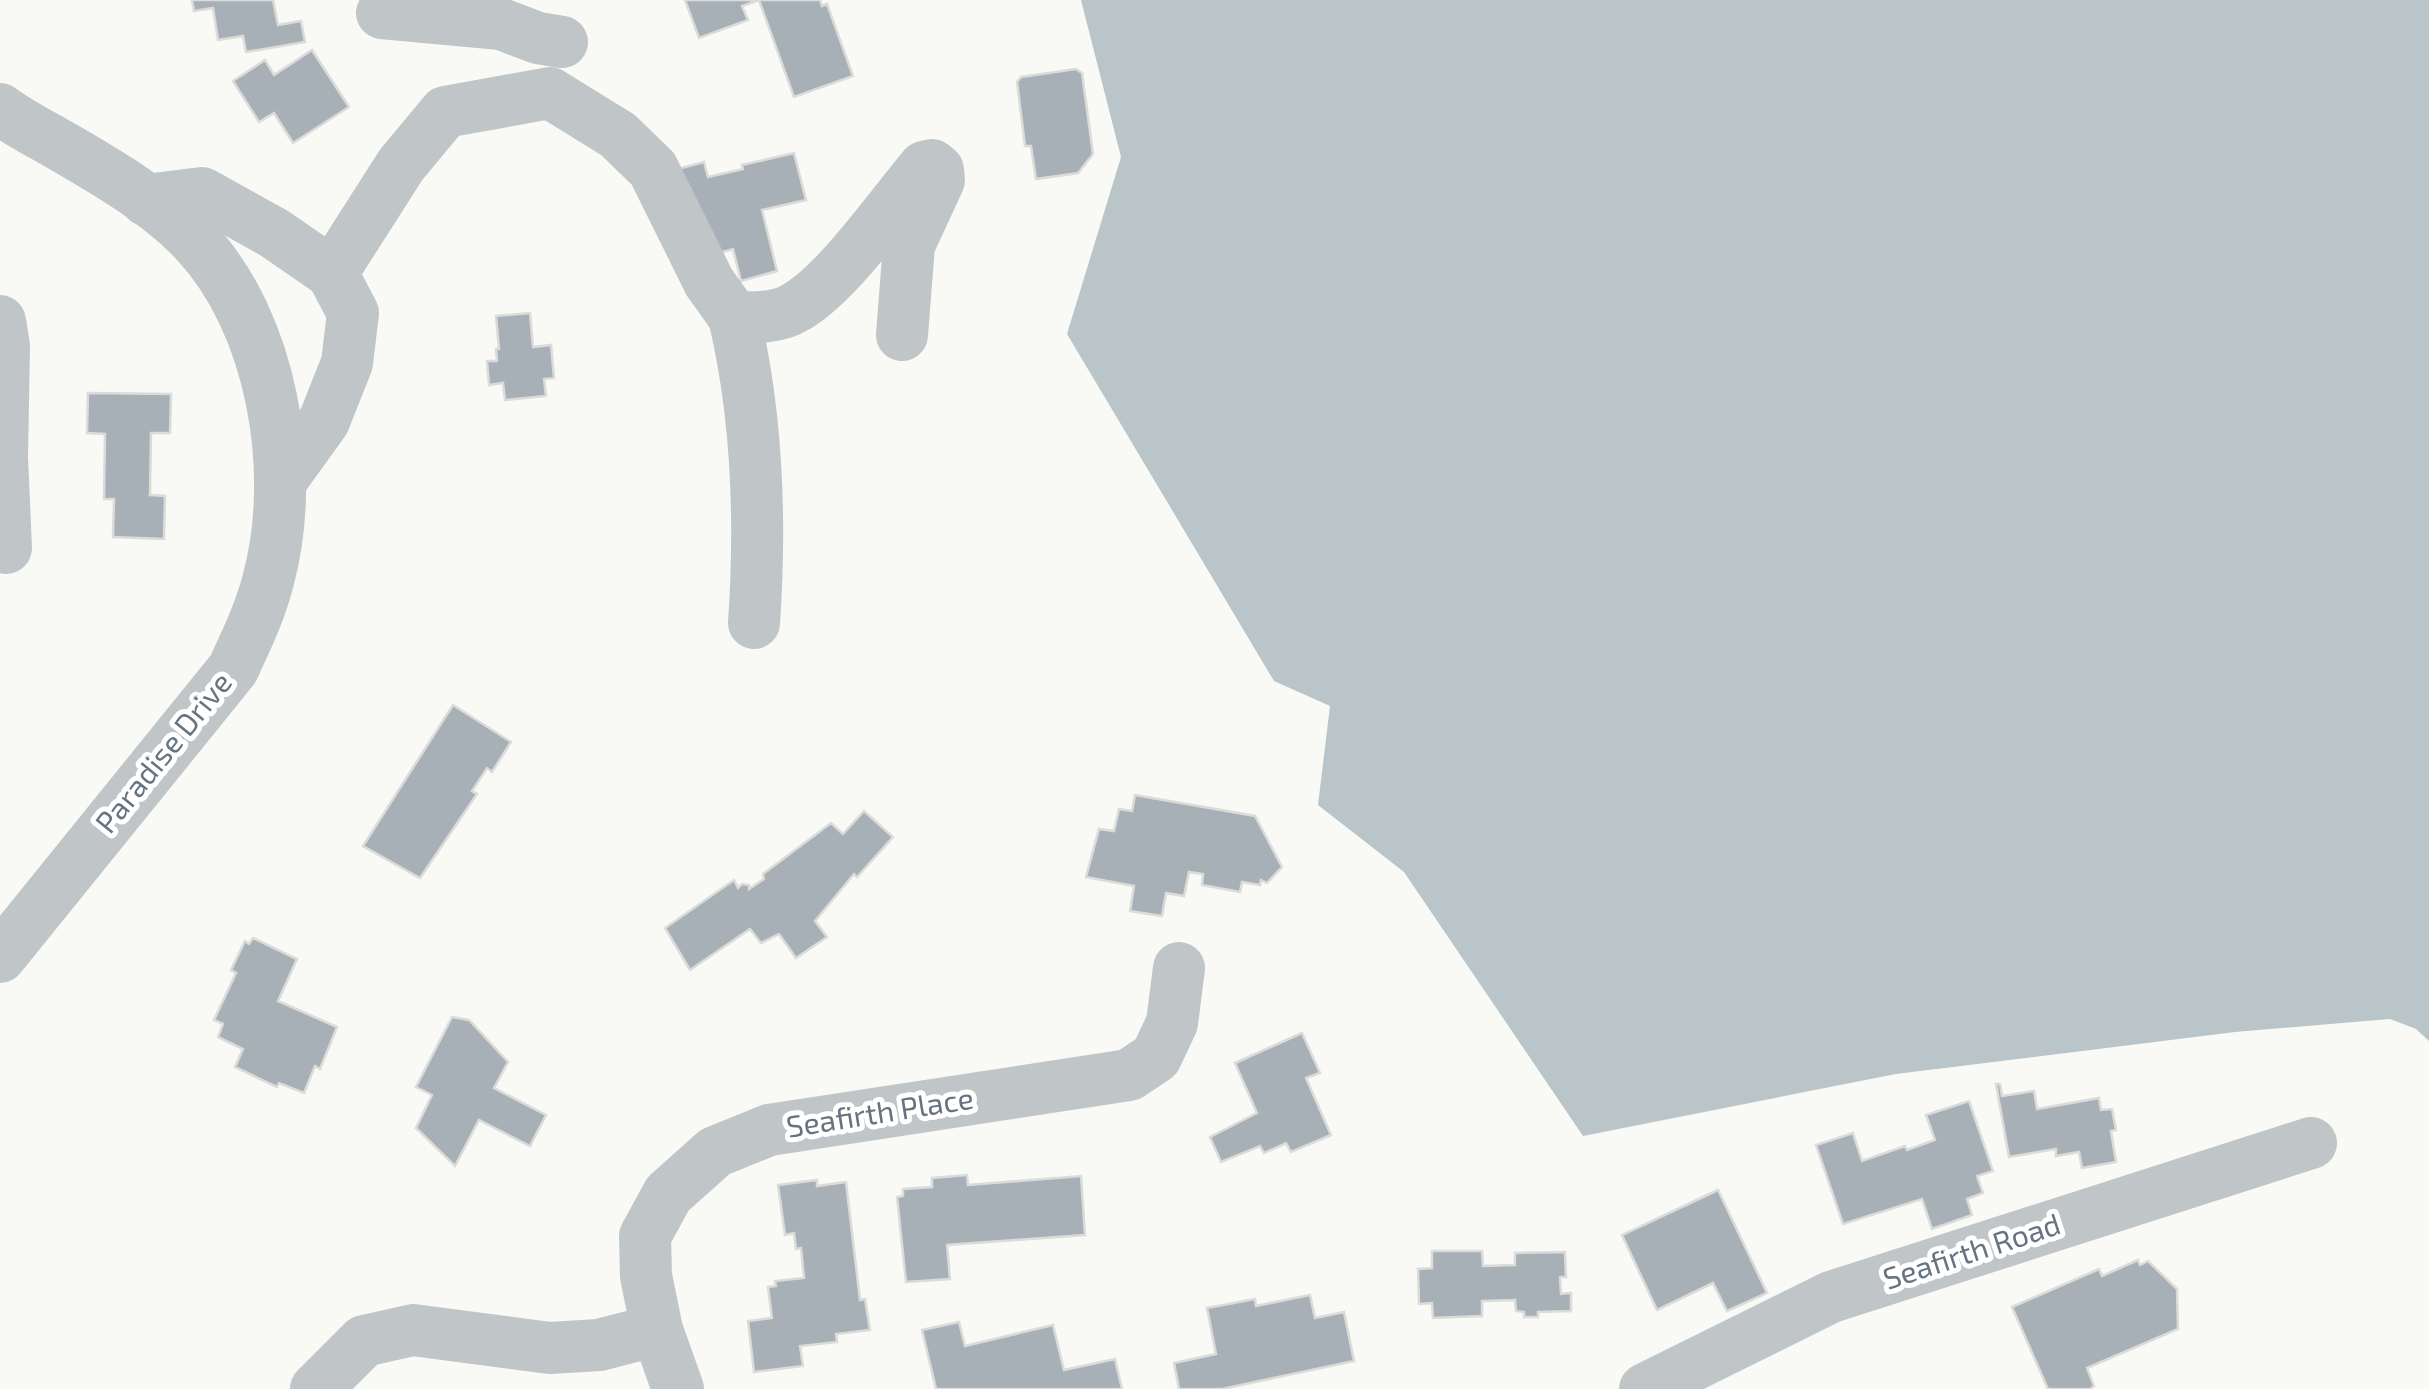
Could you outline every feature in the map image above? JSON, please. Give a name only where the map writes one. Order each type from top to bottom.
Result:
[{"type":"street","points":[[382,13],[501,24],[538,38],[566,23],[550,94]]},
{"type":"street","points":[[332,273],[401,165],[446,112],[550,94],[618,136],[653,169],[709,282],[734,317],[749,381],[756,450],[758,559],[754,623]]},
{"type":"street","name":"Paradise Drive","points":[[0,108],[146,200],[194,240],[228,283],[249,322],[265,372],[280,482],[278,535],[270,576],[257,619],[234,669],[0,957]]},
{"type":"street","points":[[734,317],[758,318],[794,310],[824,286],[924,167],[932,165],[938,170],[939,180],[909,244],[902,335]]},
{"type":"street","points":[[146,200],[202,193],[274,233],[332,273],[353,313],[347,362],[324,421],[280,482]]},
{"type":"street","points":[[0,321],[4,346],[2,457],[6,548]]},
{"type":"street","name":"Seafirth Place","points":[[657,1330],[646,1276],[645,1236],[668,1194],[715,1152],[769,1130],[1129,1076],[1156,1057],[1172,1023],[1179,968]]},
{"type":"street","name":"Seafirth Road","points":[[1645,1389],[1831,1297],[2311,1143]]},
{"type":"street","points":[[316,1389],[364,1341],[412,1330],[550,1348],[600,1345],[657,1330],[678,1389]]},
{"type":"shaded area","points":[[1081,0],[2429,0],[2429,1041],[2416,1029],[2390,1019],[2235,1032],[1896,1074],[1583,1136],[1404,872],[1318,805],[1330,706],[1274,681],[1067,334],[1121,157]]},
{"type":"building","points":[[192,0],[273,0],[278,25],[301,21],[305,42],[246,52],[243,36],[218,40],[213,8],[194,11]]},
{"type":"building","points":[[685,0],[759,0],[742,6],[748,20],[699,38]]},
{"type":"building","points":[[759,0],[820,0],[822,6],[827,4],[853,76],[794,97]]},
{"type":"building","points":[[312,50],[349,107],[293,143],[274,113],[259,122],[233,81],[265,60],[274,75]]},
{"type":"building","points":[[1076,69],[1082,73],[1093,154],[1078,173],[1036,179],[1031,146],[1025,146],[1017,82],[1021,77]]},
{"type":"building","points":[[794,153],[806,200],[762,210],[777,271],[741,281],[733,249],[712,255],[674,170],[704,162],[708,177]]},
{"type":"building","points":[[530,313],[533,347],[551,345],[554,378],[544,379],[546,396],[505,400],[503,383],[489,385],[487,361],[497,361],[499,349],[496,316]]},
{"type":"building","points":[[88,393],[171,394],[170,433],[151,433],[150,495],[165,496],[164,539],[113,537],[114,499],[104,499],[105,434],[87,433]]},
{"type":"building","points":[[453,705],[511,742],[492,772],[487,768],[472,791],[477,794],[420,878],[363,846]]},
{"type":"building","points":[[1135,795],[1255,816],[1282,867],[1267,883],[1242,882],[1240,892],[1202,885],[1203,874],[1189,872],[1184,896],[1166,893],[1162,916],[1130,911],[1134,886],[1086,877],[1099,829],[1114,831],[1119,809],[1132,811]]},
{"type":"building","points":[[864,811],[893,837],[857,877],[854,874],[815,921],[827,937],[796,958],[779,934],[761,943],[750,929],[690,970],[665,928],[734,880],[738,888],[742,884],[749,885],[749,889],[831,823],[843,834]]},
{"type":"building","points":[[253,938],[297,959],[278,1001],[337,1027],[320,1069],[315,1066],[304,1093],[279,1083],[277,1087],[235,1067],[243,1049],[218,1037],[223,1024],[214,1020],[236,973],[231,970],[245,941],[249,944]]},
{"type":"building","points":[[452,1017],[469,1020],[508,1062],[494,1088],[546,1115],[530,1146],[479,1120],[455,1166],[416,1128],[432,1095],[416,1087]]},
{"type":"building","points":[[1302,1033],[1320,1073],[1306,1078],[1331,1135],[1291,1152],[1286,1143],[1264,1153],[1260,1146],[1221,1162],[1210,1137],[1257,1113],[1235,1063]]},
{"type":"building","points":[[1996,1084],[2000,1084],[2002,1096],[2034,1091],[2037,1109],[2099,1098],[2101,1110],[2112,1109],[2116,1162],[2082,1168],[2079,1152],[2056,1156],[2056,1149],[2009,1157]]},
{"type":"building","points":[[1969,1101],[1993,1171],[1977,1176],[1983,1193],[1967,1199],[1972,1215],[1932,1229],[1922,1199],[1843,1224],[1816,1145],[1853,1133],[1862,1161],[1905,1146],[1907,1150],[1935,1140],[1926,1115]]},
{"type":"building","points":[[967,1175],[968,1185],[1081,1176],[1085,1235],[947,1245],[950,1279],[906,1282],[897,1197],[903,1196],[903,1189],[932,1187],[932,1178]]},
{"type":"building","points":[[817,1180],[817,1186],[846,1182],[860,1300],[865,1299],[870,1330],[836,1334],[837,1342],[800,1346],[803,1366],[754,1372],[748,1321],[772,1318],[768,1287],[776,1286],[775,1281],[804,1278],[801,1248],[796,1249],[794,1233],[785,1235],[778,1185]]},
{"type":"building","points":[[1718,1190],[1767,1293],[1727,1311],[1713,1283],[1657,1310],[1622,1235]]},
{"type":"building","points":[[1432,1251],[1482,1251],[1483,1266],[1515,1265],[1515,1253],[1565,1252],[1566,1277],[1560,1277],[1561,1294],[1571,1293],[1571,1311],[1538,1312],[1538,1317],[1524,1317],[1524,1312],[1516,1311],[1515,1300],[1482,1301],[1482,1316],[1433,1318],[1432,1303],[1419,1304],[1418,1269],[1432,1268]]},
{"type":"building","points":[[2138,1260],[2140,1265],[2148,1261],[2177,1289],[2178,1329],[2087,1368],[2094,1386],[2090,1389],[2048,1389],[2012,1307],[2099,1269],[2102,1276]]},
{"type":"building","points":[[1310,1295],[1315,1318],[1344,1312],[1354,1361],[1222,1389],[1179,1389],[1174,1363],[1216,1354],[1207,1308],[1255,1299],[1256,1306]]},
{"type":"building","points":[[959,1322],[965,1346],[1053,1325],[1064,1370],[1115,1359],[1122,1389],[936,1389],[922,1330]]}]
